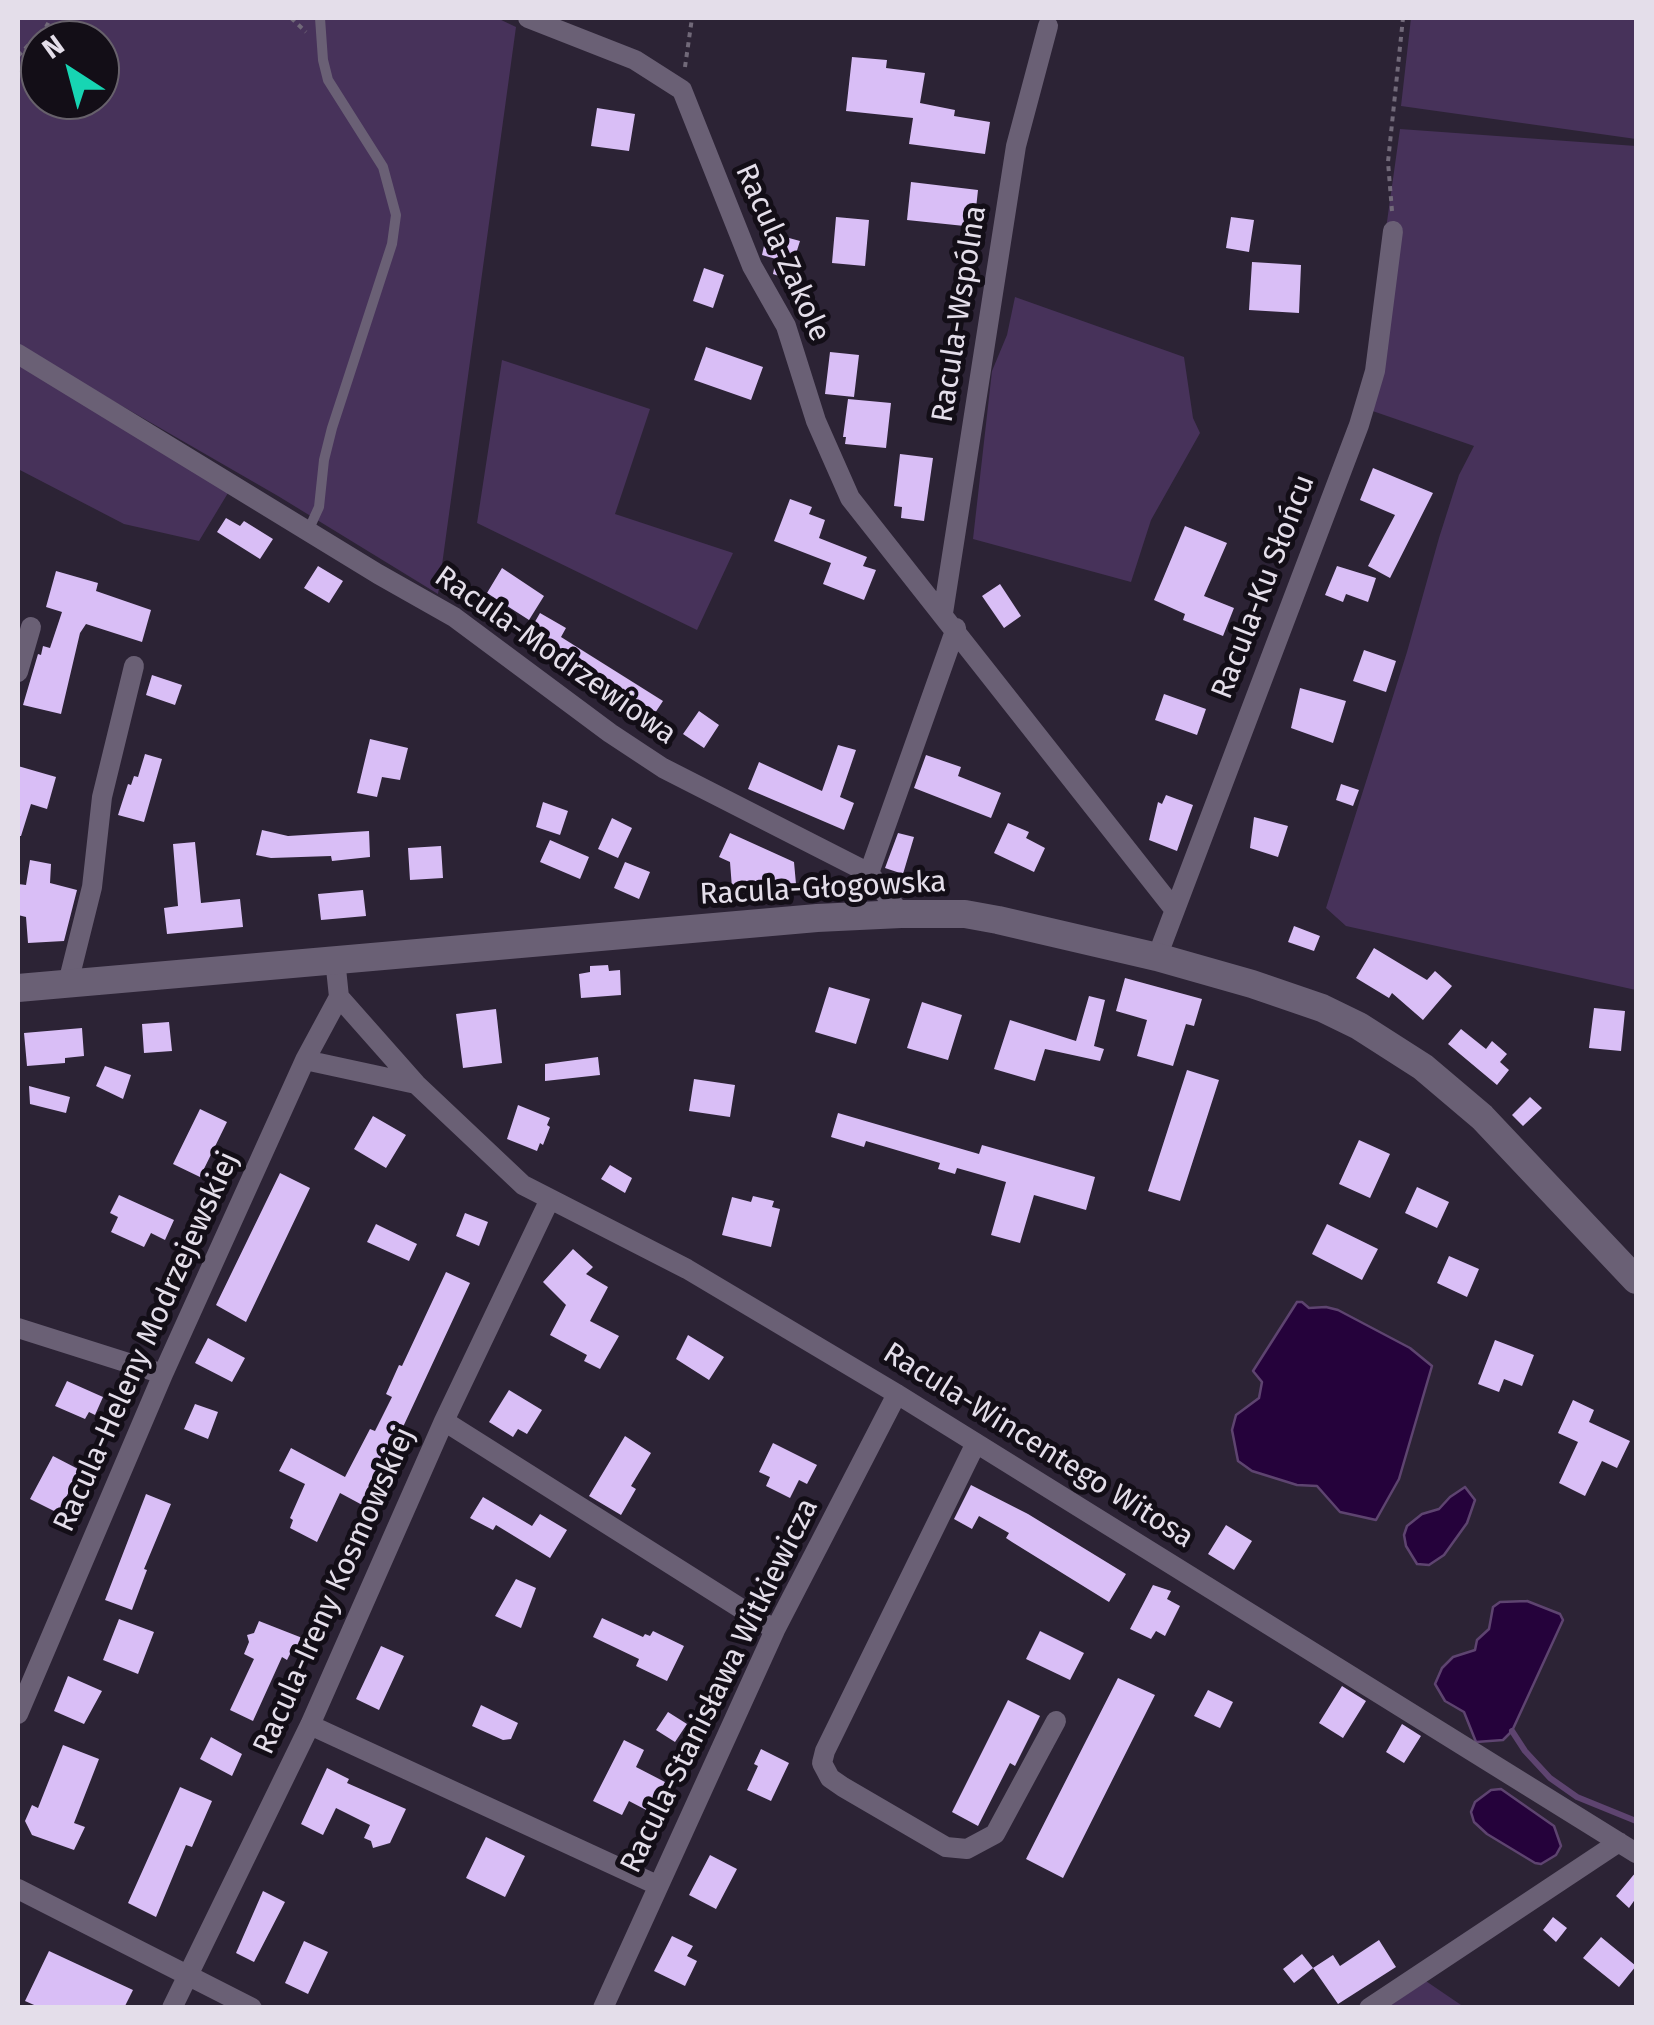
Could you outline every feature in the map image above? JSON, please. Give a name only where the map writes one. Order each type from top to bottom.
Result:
[{"type":"street","points":[[528,18],[635,60],[682,90]]},
{"type":"street","name":"Racula-Wspólna","points":[[949,621],[1016,146],[1048,26]]},
{"type":"street","name":"Racula-Zakole","points":[[682,90],[752,266],[786,326],[816,422],[846,489],[865,520],[1174,909]]},
{"type":"street","name":"Racula-Ku Słońcu","points":[[1157,957],[1358,425],[1375,371],[1393,231]]},
{"type":"street","name":"Racula-Modrzewiowa","points":[[18,354],[454,617],[663,768],[869,873],[900,914]]},
{"type":"street","points":[[869,873],[949,621]]},
{"type":"street","points":[[18,672],[31,627]]},
{"type":"street","points":[[68,984],[92,887],[100,807],[134,666]]},
{"type":"street","name":"Racula-Głogowska","points":[[18,988],[900,914],[965,914],[1157,957],[1322,1008],[1392,1044],[1482,1117],[1636,1280]]},
{"type":"street","points":[[335,959],[339,998]]},
{"type":"street","name":"Racula-Heleny Modrzejewskiej","points":[[18,1714],[163,1374],[305,1060],[339,998]]},
{"type":"street","name":"Racula-Wincentego Witosa","points":[[339,998],[416,1084],[522,1185],[687,1269],[898,1394],[1628,1848]]},
{"type":"street","points":[[305,1060],[416,1084]]},
{"type":"street","name":"Racula-Ireny Kosmowskiej","points":[[172,2008],[310,1724],[444,1421],[550,1198]]},
{"type":"street","points":[[18,1328],[163,1374]]},
{"type":"street","name":"Racula-Stanisława Witkiewicza","points":[[603,2008],[774,1630],[898,1394]]},
{"type":"street","points":[[444,1421],[774,1630]]},
{"type":"street","points":[[976,1442],[822,1763],[830,1778],[859,1797],[946,1848],[968,1849],[995,1834],[1056,1720]]},
{"type":"street","points":[[310,1724],[657,1885]]},
{"type":"street","points":[[1369,2008],[1628,1848]]},
{"type":"street","points":[[18,1889],[252,2008]]},
{"type":"lane","points":[[308,532],[320,508],[324,460],[332,428],[392,244],[396,215],[383,167],[328,80],[322,60],[320,18]]},
{"type":"path","points":[[18,56],[51,18]]},
{"type":"path","points":[[682,90],[692,18]]},
{"type":"path","points":[[1393,231],[1388,162],[1402,18]]},
{"type":"shaded area","points":[[18,18],[497,18],[516,27],[438,594],[278,496],[18,346]]},
{"type":"shaded area","points":[[1411,18],[1636,18],[1636,139],[1401,106]]},
{"type":"shaded area","points":[[1400,129],[1636,146],[1636,990],[1346,926],[1326,908],[1459,475],[1474,446],[1361,407]]},
{"type":"shaded area","points":[[1015,297],[1184,357],[1193,418],[1200,433],[1151,520],[1131,582],[973,539],[992,371],[1007,335]]},
{"type":"shaded area","points":[[502,360],[650,409],[615,514],[733,553],[697,630],[477,523]]},
{"type":"shaded area","points":[[18,362],[234,483],[199,541],[124,524],[18,469]]},
{"type":"shaded area","points":[[1297,1302],[1309,1308],[1338,1310],[1410,1348],[1432,1366],[1399,1479],[1376,1520],[1340,1512],[1317,1486],[1297,1485],[1252,1471],[1238,1461],[1232,1430],[1236,1415],[1259,1398],[1262,1382],[1253,1371]]},
{"type":"shaded area","points":[[1465,1487],[1475,1500],[1467,1523],[1444,1555],[1429,1565],[1417,1564],[1406,1546],[1407,1526],[1422,1514],[1439,1509]]},
{"type":"shaded area","points":[[1527,1601],[1560,1614],[1563,1620],[1512,1731],[1503,1740],[1476,1742],[1464,1712],[1445,1701],[1435,1684],[1442,1668],[1453,1657],[1475,1650],[1477,1640],[1489,1629],[1493,1607],[1500,1602]]},
{"type":"shaded area","points":[[1501,1789],[1554,1826],[1561,1846],[1556,1855],[1541,1864],[1535,1863],[1474,1822],[1471,1812],[1475,1802],[1491,1790]]},
{"type":"shaded area","points":[[1417,1975],[1464,2007],[1367,2008]]},
{"type":"building","points":[[852,57],[887,60],[886,68],[925,73],[920,103],[955,110],[954,116],[990,122],[985,154],[909,144],[913,118],[846,111]]},
{"type":"building","points":[[597,108],[635,114],[629,151],[591,146]]},
{"type":"building","points":[[911,182],[978,190],[974,227],[907,220]]},
{"type":"building","points":[[836,217],[869,220],[865,266],[832,263]]},
{"type":"building","points":[[1231,217],[1254,220],[1249,252],[1226,248]]},
{"type":"building","points":[[767,232],[800,241],[788,279],[773,274],[776,259],[762,255]]},
{"type":"building","points":[[1252,262],[1301,265],[1299,313],[1249,310]]},
{"type":"building","points":[[704,268],[724,275],[713,308],[693,301]]},
{"type":"building","points":[[706,347],[763,367],[751,400],[694,380]]},
{"type":"building","points":[[830,352],[859,355],[854,397],[825,394]]},
{"type":"building","points":[[848,399],[891,403],[886,448],[845,444]]},
{"type":"building","points":[[900,454],[933,458],[924,521],[901,518],[902,507],[894,506]]},
{"type":"building","points":[[1373,468],[1433,493],[1390,578],[1368,566],[1395,515],[1360,500]]},
{"type":"building","points":[[790,499],[812,507],[809,514],[825,520],[819,538],[867,557],[863,566],[876,570],[864,600],[823,584],[831,563],[774,541]]},
{"type":"building","points":[[226,518],[240,526],[244,521],[273,539],[260,559],[217,532]]},
{"type":"building","points":[[1185,526],[1227,543],[1204,596],[1234,608],[1223,636],[1183,620],[1185,614],[1154,600]]},
{"type":"building","points":[[318,566],[343,581],[329,603],[304,588]]},
{"type":"building","points":[[1337,566],[1376,578],[1368,602],[1346,594],[1343,602],[1325,595]]},
{"type":"building","points":[[502,568],[544,596],[529,620],[487,593]]},
{"type":"building","points":[[56,571],[98,583],[96,591],[151,610],[142,642],[86,624],[80,633],[61,714],[23,705],[38,654],[41,655],[43,646],[50,648],[62,612],[46,607]]},
{"type":"building","points":[[1000,584],[1021,616],[1004,628],[982,596]]},
{"type":"building","points":[[540,613],[566,628],[561,637],[663,701],[647,725],[572,675],[575,669],[525,639]]},
{"type":"building","points":[[1364,650],[1396,661],[1386,692],[1353,681]]},
{"type":"building","points":[[152,675],[182,685],[175,705],[146,695]]},
{"type":"building","points":[[1300,688],[1346,701],[1333,743],[1291,728]]},
{"type":"building","points":[[1164,694],[1206,709],[1197,735],[1155,720]]},
{"type":"building","points":[[699,711],[719,725],[704,748],[683,734]]},
{"type":"building","points":[[370,739],[408,748],[400,780],[382,777],[377,797],[357,793]]},
{"type":"building","points":[[838,745],[856,750],[840,797],[854,803],[844,830],[748,789],[759,762],[822,791]]},
{"type":"building","points":[[145,754],[162,759],[144,822],[118,815],[128,784],[134,776],[138,777]]},
{"type":"building","points":[[926,755],[961,767],[958,776],[1001,793],[991,818],[914,788]]},
{"type":"building","points":[[18,766],[56,777],[47,809],[31,804],[21,836],[18,836]]},
{"type":"building","points":[[1341,784],[1359,790],[1353,806],[1336,800]]},
{"type":"building","points":[[1166,795],[1193,805],[1177,851],[1149,840],[1158,802],[1162,804]]},
{"type":"building","points":[[543,802],[568,811],[560,835],[536,827]]},
{"type":"building","points":[[1254,817],[1288,826],[1278,857],[1250,848]]},
{"type":"building","points":[[612,818],[632,828],[618,858],[598,849]]},
{"type":"building","points":[[1008,823],[1029,832],[1026,838],[1045,848],[1034,872],[994,853]]},
{"type":"building","points":[[262,830],[288,836],[369,831],[370,857],[332,861],[331,856],[256,855]]},
{"type":"building","points":[[730,833],[794,862],[796,884],[732,888],[730,862],[719,857]]},
{"type":"building","points":[[898,833],[914,837],[903,874],[885,868]]},
{"type":"building","points":[[550,840],[589,857],[580,879],[540,862]]},
{"type":"building","points":[[195,842],[201,903],[240,899],[243,927],[167,934],[164,908],[178,906],[173,844]]},
{"type":"building","points":[[441,846],[443,878],[410,880],[408,848]]},
{"type":"building","points":[[30,860],[51,864],[50,883],[77,890],[64,941],[28,943],[26,917],[18,915],[18,884],[26,885]]},
{"type":"building","points":[[625,862],[650,872],[639,899],[614,888]]},
{"type":"building","points":[[363,890],[366,916],[321,920],[318,894]]},
{"type":"building","points":[[1294,926],[1320,936],[1314,951],[1288,942]]},
{"type":"building","points":[[1374,948],[1427,980],[1435,971],[1452,986],[1423,1020],[1392,993],[1389,998],[1356,978]]},
{"type":"building","points":[[608,965],[609,971],[620,970],[621,995],[581,998],[579,974],[590,972],[590,966]]},
{"type":"building","points":[[1125,978],[1202,999],[1194,1026],[1186,1024],[1173,1066],[1137,1056],[1147,1020],[1116,1011]]},
{"type":"building","points":[[829,987],[870,999],[856,1044],[815,1032]]},
{"type":"building","points":[[1089,996],[1105,1000],[1094,1046],[1104,1049],[1100,1061],[1045,1049],[1035,1081],[994,1069],[1010,1020],[1076,1041]]},
{"type":"building","points":[[922,1002],[962,1015],[948,1060],[907,1048]]},
{"type":"building","points":[[1594,1008],[1625,1011],[1621,1051],[1589,1048]]},
{"type":"building","points":[[496,1009],[502,1063],[463,1068],[456,1014]]},
{"type":"building","points":[[169,1022],[172,1051],[144,1053],[142,1024]]},
{"type":"building","points":[[82,1028],[84,1056],[65,1058],[65,1063],[27,1066],[24,1033]]},
{"type":"building","points":[[1461,1029],[1486,1049],[1492,1041],[1507,1054],[1500,1062],[1509,1070],[1497,1085],[1448,1044]]},
{"type":"building","points":[[598,1057],[600,1075],[545,1081],[545,1064]]},
{"type":"building","points":[[105,1066],[131,1075],[123,1099],[96,1086]]},
{"type":"building","points":[[1187,1070],[1219,1080],[1180,1201],[1148,1191]]},
{"type":"building","points":[[694,1079],[735,1085],[730,1117],[689,1111]]},
{"type":"building","points":[[29,1086],[70,1097],[66,1113],[30,1104]]},
{"type":"building","points":[[1530,1097],[1542,1108],[1523,1126],[1512,1115]]},
{"type":"building","points":[[518,1105],[550,1118],[543,1145],[540,1143],[537,1151],[507,1139]]},
{"type":"building","points":[[200,1109],[227,1122],[200,1177],[173,1164]]},
{"type":"building","points":[[838,1113],[979,1154],[982,1145],[1095,1177],[1086,1210],[1034,1195],[1020,1243],[991,1235],[1006,1182],[957,1168],[955,1174],[938,1169],[940,1163],[866,1141],[864,1147],[831,1137]]},
{"type":"building","points":[[373,1116],[406,1135],[386,1168],[354,1149]]},
{"type":"building","points":[[1359,1140],[1390,1154],[1370,1198],[1339,1184]]},
{"type":"building","points":[[610,1165],[632,1178],[625,1193],[601,1179]]},
{"type":"building","points":[[280,1173],[310,1188],[246,1322],[216,1305]]},
{"type":"building","points":[[1417,1187],[1449,1202],[1437,1228],[1405,1213]]},
{"type":"building","points":[[119,1195],[174,1220],[165,1240],[151,1233],[144,1247],[111,1232],[118,1217],[110,1213]]},
{"type":"building","points":[[753,1196],[774,1201],[772,1207],[780,1209],[771,1247],[722,1235],[732,1197],[751,1202]]},
{"type":"building","points":[[465,1213],[488,1222],[479,1246],[456,1236]]},
{"type":"building","points":[[376,1224],[417,1244],[409,1261],[367,1242]]},
{"type":"building","points":[[1327,1224],[1378,1249],[1362,1280],[1312,1254]]},
{"type":"building","points":[[573,1249],[593,1267],[586,1274],[608,1287],[590,1321],[619,1336],[600,1369],[584,1361],[587,1355],[550,1335],[566,1305],[543,1282]]},
{"type":"building","points":[[1449,1256],[1479,1269],[1467,1297],[1437,1283]]},
{"type":"building","points":[[446,1272],[470,1283],[396,1442],[393,1440],[376,1474],[380,1476],[366,1507],[340,1493],[317,1542],[290,1528],[290,1518],[305,1484],[279,1471],[291,1448],[345,1477],[392,1397],[386,1394]]},
{"type":"building","points":[[688,1335],[724,1357],[709,1380],[676,1359]]},
{"type":"building","points":[[208,1338],[245,1358],[232,1382],[195,1363]]},
{"type":"building","points":[[1495,1340],[1534,1355],[1522,1386],[1504,1379],[1499,1392],[1478,1384]]},
{"type":"building","points":[[67,1381],[103,1397],[95,1415],[89,1412],[85,1419],[55,1406]]},
{"type":"building","points":[[509,1390],[542,1410],[527,1434],[518,1429],[513,1437],[489,1422]]},
{"type":"building","points":[[1573,1400],[1594,1410],[1589,1422],[1630,1441],[1617,1468],[1602,1461],[1585,1496],[1559,1483],[1578,1442],[1558,1433]]},
{"type":"building","points":[[195,1404],[218,1412],[208,1439],[184,1429]]},
{"type":"building","points":[[625,1436],[651,1453],[631,1486],[636,1489],[621,1515],[589,1496]]},
{"type":"building","points":[[773,1443],[817,1465],[807,1484],[799,1480],[790,1498],[766,1486],[770,1477],[759,1472]]},
{"type":"building","points":[[53,1456],[80,1470],[58,1513],[30,1499]]},
{"type":"building","points":[[971,1485],[1028,1514],[1126,1574],[1109,1602],[1012,1542],[1006,1538],[1009,1533],[979,1516],[972,1529],[954,1519]]},
{"type":"building","points":[[146,1494],[171,1504],[132,1610],[105,1600]]},
{"type":"building","points":[[483,1497],[532,1526],[540,1514],[567,1530],[550,1558],[496,1525],[493,1530],[470,1518]]},
{"type":"building","points":[[1226,1525],[1252,1541],[1234,1570],[1208,1554]]},
{"type":"building","points":[[516,1579],[536,1588],[521,1628],[495,1616]]},
{"type":"building","points":[[1153,1585],[1171,1591],[1167,1599],[1180,1606],[1165,1636],[1156,1631],[1151,1639],[1130,1629]]},
{"type":"building","points":[[602,1618],[643,1637],[653,1631],[684,1646],[667,1681],[636,1666],[639,1659],[593,1637]]},
{"type":"building","points":[[119,1619],[154,1632],[138,1674],[103,1660]]},
{"type":"building","points":[[259,1621],[310,1641],[302,1657],[291,1652],[287,1660],[282,1657],[253,1721],[230,1710],[254,1659],[244,1654],[249,1642],[247,1635],[254,1633]]},
{"type":"building","points":[[1040,1631],[1084,1653],[1070,1680],[1026,1659]]},
{"type":"building","points":[[381,1646],[404,1656],[379,1710],[356,1699]]},
{"type":"building","points":[[68,1676],[102,1691],[84,1724],[54,1711]]},
{"type":"building","points":[[1118,1678],[1155,1695],[1063,1878],[1026,1859]]},
{"type":"building","points":[[1342,1686],[1366,1701],[1343,1738],[1319,1723]]},
{"type":"building","points":[[1208,1690],[1233,1702],[1220,1728],[1194,1716]]},
{"type":"building","points":[[1008,1700],[1040,1716],[1015,1766],[1010,1763],[978,1826],[952,1812]]},
{"type":"building","points":[[481,1705],[518,1723],[511,1739],[503,1740],[472,1726]]},
{"type":"building","points":[[668,1712],[687,1724],[675,1742],[656,1730]]},
{"type":"building","points":[[1402,1724],[1421,1736],[1404,1763],[1386,1752]]},
{"type":"building","points":[[211,1737],[242,1754],[232,1776],[200,1759]]},
{"type":"building","points":[[624,1740],[644,1750],[636,1767],[665,1782],[650,1812],[629,1801],[622,1815],[593,1801]]},
{"type":"building","points":[[63,1745],[99,1759],[74,1823],[85,1827],[74,1850],[32,1835],[25,1821],[32,1805],[38,1808]]},
{"type":"building","points":[[761,1749],[789,1763],[771,1801],[747,1790]]},
{"type":"building","points":[[327,1768],[349,1779],[347,1783],[406,1809],[390,1843],[373,1848],[371,1841],[364,1838],[370,1825],[336,1808],[323,1835],[301,1824]]},
{"type":"building","points":[[180,1787],[212,1801],[192,1847],[186,1845],[156,1917],[128,1903]]},
{"type":"building","points":[[486,1837],[525,1856],[505,1897],[466,1878]]},
{"type":"building","points":[[710,1855],[737,1869],[716,1909],[689,1895]]},
{"type":"building","points":[[1636,1872],[1636,1898],[1629,1908],[1616,1896]]},
{"type":"building","points":[[263,1891],[285,1902],[254,1962],[236,1953]]},
{"type":"building","points":[[1553,1917],[1567,1928],[1556,1942],[1543,1930]]},
{"type":"building","points":[[672,1936],[693,1946],[687,1956],[697,1961],[685,1986],[654,1971]]},
{"type":"building","points":[[1601,1937],[1636,1966],[1619,1987],[1583,1958]]},
{"type":"building","points":[[1379,1940],[1396,1967],[1338,2004],[1313,1968],[1333,1955],[1340,1966]]},
{"type":"building","points":[[304,1941],[328,1952],[308,1994],[285,1983]]},
{"type":"building","points":[[49,1951],[133,1990],[124,2008],[41,2008],[25,2001]]},
{"type":"building","points":[[1302,1954],[1313,1968],[1294,1983],[1283,1969]]},
{"type":"waterway","points":[[1512,1731],[1550,1778],[1577,1797],[1636,1821]]}]
